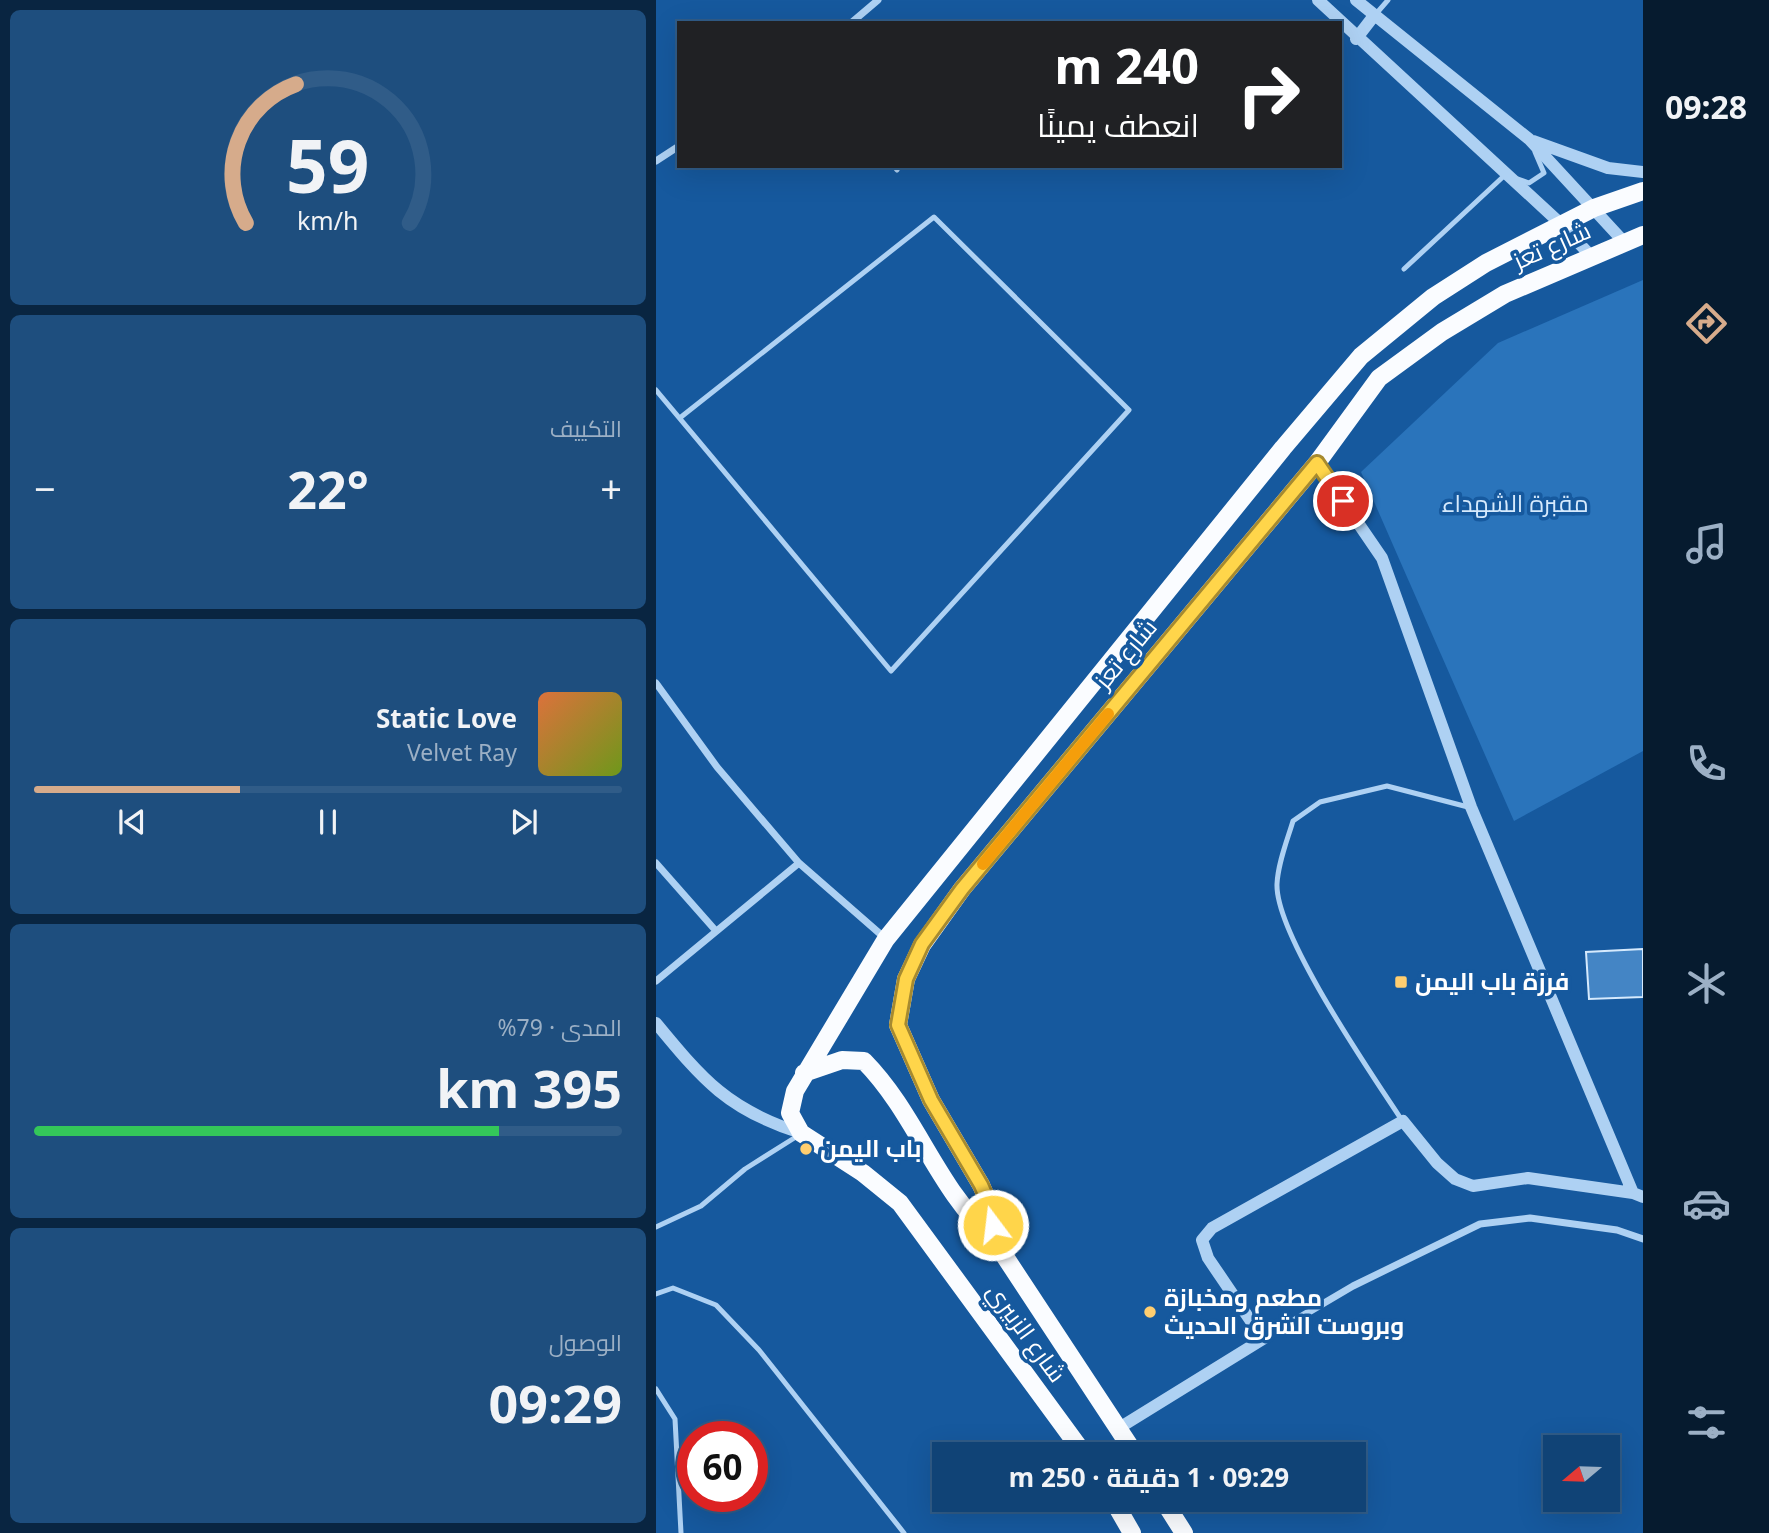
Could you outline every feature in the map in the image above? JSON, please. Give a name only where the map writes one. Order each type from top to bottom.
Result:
[{"type":"main road","name":"شارع تعز","points":[[801,1133],[790,1113],[795,1091],[886,939],[1283,447],[1361,356],[1433,297],[1486,263],[1594,208],[1643,191]]},
{"type":"main road","name":"شارع تعز","points":[[994,1240],[992,1210],[981,1185],[931,1100],[898,1025],[906,979],[922,944],[962,889],[1317,463],[1379,378],[1442,332],[1505,294],[1590,255],[1643,235]]},
{"type":"main road","points":[[804,1073],[842,1060],[864,1061],[886,1083],[968,1216],[994,1240]]},
{"type":"main road","name":"شارع الزبيري","points":[[801,1133],[863,1173],[900,1203],[1075,1442]]},
{"type":"main road","name":"شارع الزبيري","points":[[994,1240],[1128,1442]]},
{"type":"main road","points":[[1120,1512],[1132,1533]]},
{"type":"main road","points":[[1171,1512],[1184,1533]]},
{"type":"street","points":[[853,21],[878,0]]},
{"type":"street","points":[[1318,0],[1339,21]]},
{"type":"street","points":[[1356,0],[1373,17],[1529,139],[1624,242]]},
{"type":"street","points":[[1356,38],[1373,17]]},
{"type":"street","points":[[1342,24],[1562,225],[1590,255]]},
{"type":"street","points":[[1529,139],[1608,168],[1643,172]]},
{"type":"street","points":[[656,161],[677,147]]},
{"type":"street","points":[[1317,463],[1382,558],[1471,807],[1638,1195]]},
{"type":"street","points":[[656,683],[717,767],[799,863],[886,939]]},
{"type":"street","points":[[656,863],[716,932]]},
{"type":"street","points":[[656,981],[799,863]]},
{"type":"street","points":[[656,1023],[702,1079],[744,1110],[773,1124],[801,1133]]},
{"type":"street","points":[[1263,1339],[1208,1258],[1202,1240],[1212,1228],[1403,1121],[1437,1163],[1455,1179],[1473,1186],[1528,1178],[1638,1195]]},
{"type":"street","points":[[1119,1428],[1354,1286],[1480,1224],[1530,1218],[1617,1230],[1643,1239]]},
{"type":"lane","points":[[1373,17],[1388,0]]},
{"type":"lane","points":[[1404,269],[1505,175],[1529,183],[1544,173],[1529,139]]},
{"type":"lane","points":[[656,390],[891,671],[1130,410],[934,217],[681,417]]},
{"type":"lane","points":[[1403,1121],[1347,1035],[1287,928],[1277,885],[1293,821],[1320,802],[1387,786],[1471,807]]},
{"type":"lane","points":[[656,1227],[701,1206],[745,1169],[801,1133]]},
{"type":"lane","points":[[656,1294],[673,1288],[716,1305],[759,1350],[904,1533]]},
{"type":"lane","points":[[656,1390],[675,1419],[681,1533]]},
{"type":"green space","name":"مقبرة الشهداء","points":[[1643,280],[1643,751],[1514,821],[1361,472],[1498,343]]},
{"type":"building","points":[[1643,949],[1643,997],[1589,999],[1586,952]]},
{"type":"slow traffic","points":[[983,864],[1108,714]]},
{"type":"place","name":"فرزة باب اليمن","points":[[1401,982]]},
{"type":"place","name":"باب اليمن","points":[[806,1149]]},
{"type":"place","name":"مطعم ومخبازة وبروست الشرق الحديث","points":[[1150,1312]]},
{"type":"route","points":[[993,1225],[992,1210],[981,1185],[931,1100],[898,1025],[906,979],[922,944],[962,889],[1317,463],[1343,501]]}]
